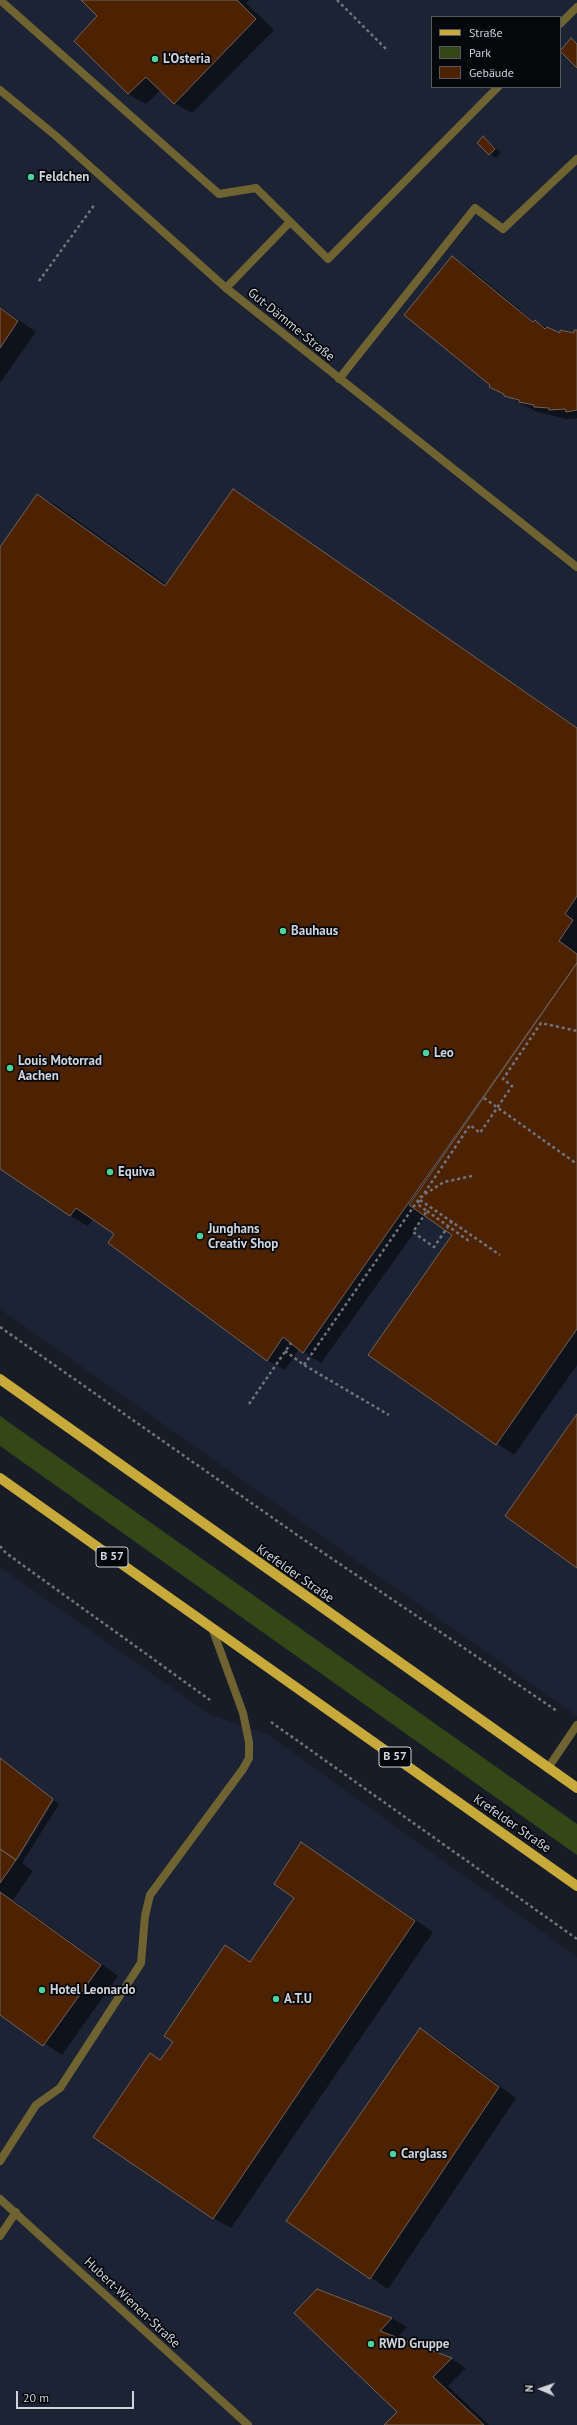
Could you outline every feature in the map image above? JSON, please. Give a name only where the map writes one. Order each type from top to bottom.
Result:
[{"type":"main road","name":"Krefelder Straße","points":[[0,1379],[577,1788]]},
{"type":"main road","name":"Krefelder Straße","points":[[0,1478],[577,1886]]},
{"type":"street","points":[[0,0],[219,194],[256,188],[328,259],[497,88]]},
{"type":"street","points":[[561,23],[577,7]]},
{"type":"street","name":"Gut-Dämme-Straße","points":[[0,90],[56,136],[110,186],[226,288],[339,380],[577,567]]},
{"type":"street","points":[[339,380],[475,208],[504,229],[577,159]]},
{"type":"street","points":[[226,288],[290,222]]},
{"type":"street","points":[[0,2161],[36,2105],[60,2088],[141,1963],[145,1916],[150,1895],[218,1804],[249,1758],[249,1742],[243,1713],[212,1628]]},
{"type":"street","points":[[548,1768],[577,1725]]},
{"type":"street","name":"Hubert-Wienen-Straße","points":[[0,2199],[248,2425]]},
{"type":"street","points":[[0,2236],[16,2212]]},
{"type":"path","points":[[337,0],[388,51]]},
{"type":"path","points":[[39,281],[110,186]]},
{"type":"path","points":[[470,1241],[417,1204],[470,1125],[480,1133],[512,1086],[503,1079],[541,1023],[577,1031]]},
{"type":"path","points":[[484,1098],[577,1164]]},
{"type":"path","points":[[304,1364],[418,1198],[444,1182],[472,1176]]},
{"type":"path","points":[[418,1198],[500,1255]]},
{"type":"path","points":[[427,1211],[413,1232],[434,1247],[452,1221]]},
{"type":"path","points":[[0,1326],[300,1537],[564,1716]]},
{"type":"path","points":[[249,1404],[291,1343]]},
{"type":"path","points":[[285,1351],[389,1415]]},
{"type":"path","points":[[0,1546],[6,1552],[214,1703],[243,1713],[264,1717],[577,1939]]},
{"type":"shaded area","points":[[0,0],[577,0],[577,1716],[0,1309]]},
{"type":"shaded area","points":[[0,1567],[209,1714],[267,1734],[577,1957],[577,2425],[0,2425]]},
{"type":"green space","points":[[0,1416],[577,1824],[577,1855],[0,1446]]},
{"type":"building","name":"L'Osteria","points":[[81,0],[237,0],[256,19],[174,104],[146,77],[128,94],[74,41],[97,16]]},
{"type":"building","points":[[571,38],[577,44],[577,68],[561,52],[561,50]]},
{"type":"building","points":[[483,136],[495,149],[489,155],[477,143]]},
{"type":"building","points":[[452,256],[533,322],[535,320],[545,329],[547,327],[560,333],[560,330],[574,333],[574,330],[577,330],[577,410],[566,412],[565,409],[549,410],[549,408],[534,407],[534,405],[519,402],[519,400],[504,396],[504,394],[489,387],[490,385],[404,315]]},
{"type":"building","points":[[0,308],[18,321],[0,348]]},
{"type":"building","name":"Bauhaus","points":[[233,489],[577,728],[577,896],[565,914],[573,920],[559,941],[577,954],[577,963],[303,1353],[283,1337],[267,1361],[108,1243],[114,1234],[76,1208],[70,1216],[0,1169],[0,547],[37,494],[165,586]]},
{"type":"building","points":[[577,963],[577,1329],[496,1445],[368,1355],[452,1235],[409,1205]]},
{"type":"building","points":[[577,1414],[577,1568],[505,1516]]},
{"type":"building","points":[[0,1758],[53,1799],[16,1860],[0,1849]]},
{"type":"building","name":"A.T.U","points":[[301,1842],[415,1921],[213,2219],[93,2137],[150,2053],[160,2060],[173,2042],[164,2036],[225,1945],[250,1962],[294,1898],[274,1884]]},
{"type":"building","points":[[0,1849],[16,1860],[0,1883]]},
{"type":"building","name":"Hotel Leonardo","points":[[0,1892],[101,1965],[43,2046],[0,2015]]},
{"type":"building","name":"Carglass","points":[[420,2028],[499,2087],[370,2279],[286,2221]]},
{"type":"building","name":"RWD Gruppe","points":[[317,2289],[392,2318],[380,2331],[452,2358],[433,2377],[484,2425],[384,2425],[397,2412],[294,2313]]},
{"type":"place","name":"L'Osteria","points":[[155,59]]},
{"type":"place","name":"Feldchen","points":[[31,177]]},
{"type":"place","name":"Bauhaus","points":[[283,931]]},
{"type":"place","name":"Leo","points":[[426,1053]]},
{"type":"place","name":"Louis Motorrad Aachen","points":[[10,1068]]},
{"type":"place","name":"Equiva","points":[[110,1172]]},
{"type":"place","name":"Junghans Creativ Shop","points":[[200,1236]]},
{"type":"place","name":"Hotel Leonardo","points":[[42,1990]]},
{"type":"place","name":"A.T.U","points":[[276,1999]]},
{"type":"place","name":"Carglass","points":[[393,2154]]},
{"type":"place","name":"RWD Gruppe","points":[[371,2344]]}]
